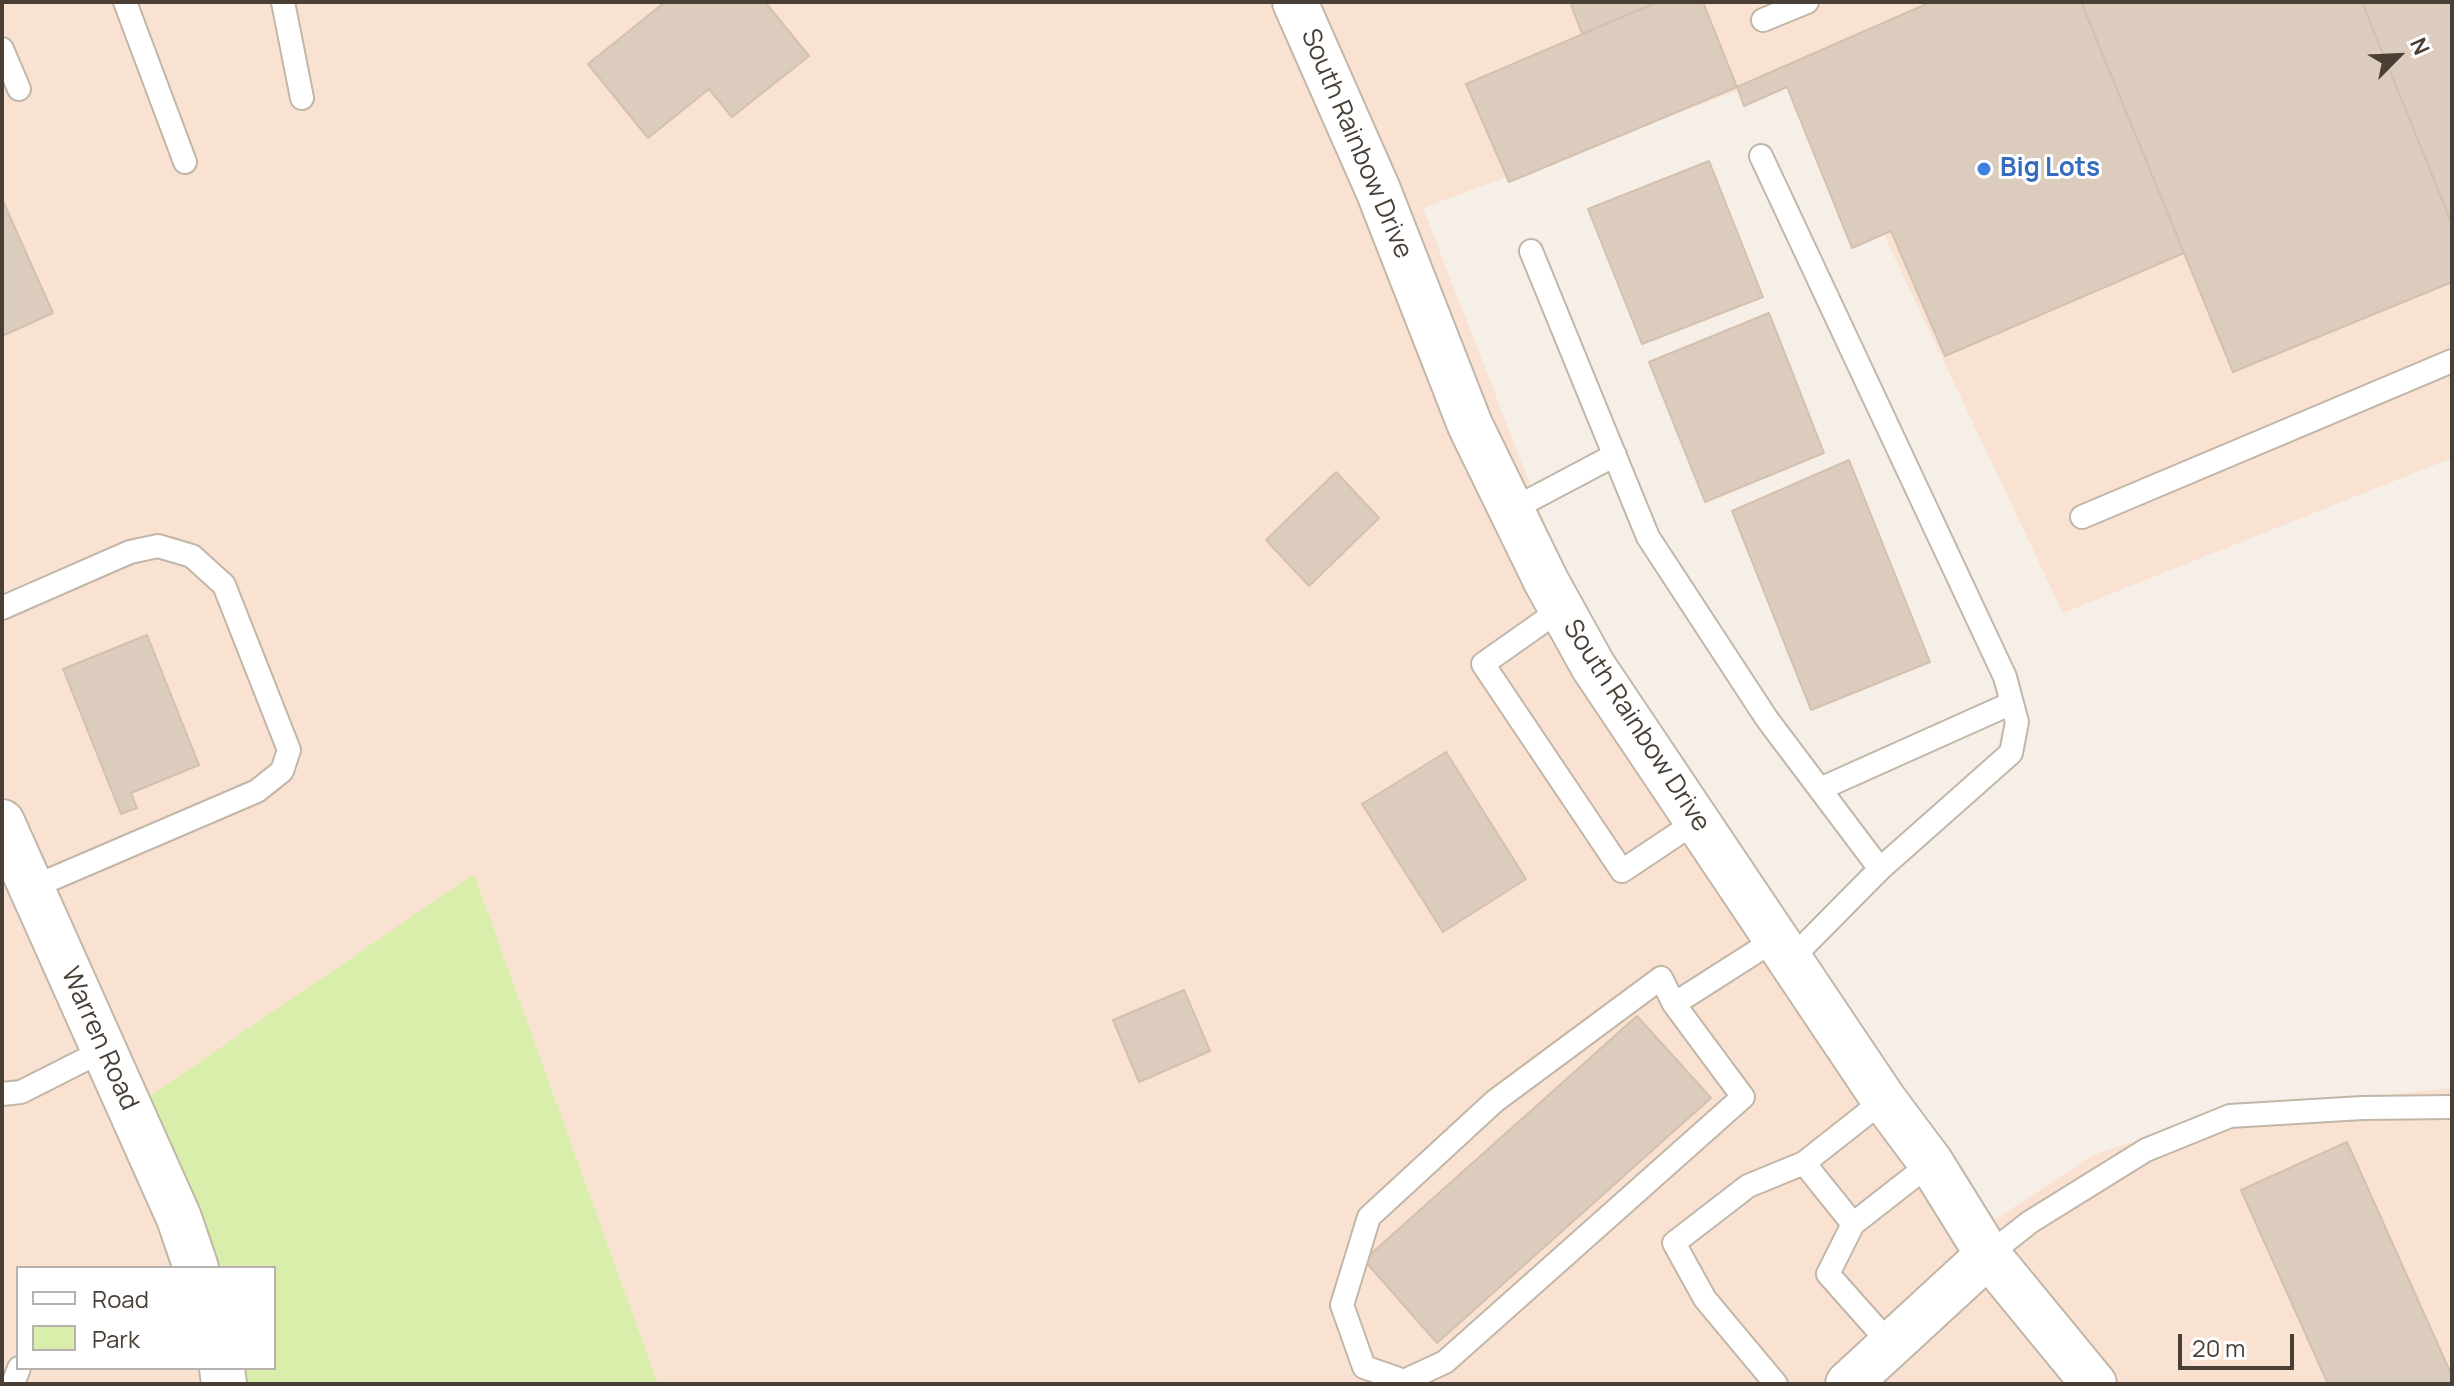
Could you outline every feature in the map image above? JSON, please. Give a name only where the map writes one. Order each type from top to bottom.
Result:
[{"type":"street","name":"South Rainbow Drive","points":[[1295,2],[1378,190],[1470,425],[1561,609],[1593,666],[1884,1100],[1931,1163],[1988,1255],[2094,1384]]},
{"type":"street","name":"Warren Road","points":[[2,822],[179,1218],[186,1264]]},
{"type":"street","points":[[1848,1384],[1988,1255]]},
{"type":"lane","points":[[125,2],[185,162]]},
{"type":"lane","points":[[283,2],[302,98]]},
{"type":"lane","points":[[1763,20],[1807,2]]},
{"type":"lane","points":[[2,49],[19,89]]},
{"type":"lane","points":[[1674,1004],[1783,950],[2011,753],[2017,722],[2005,677],[1761,156]]},
{"type":"lane","points":[[1531,251],[1648,537],[1767,719],[1880,869]]},
{"type":"lane","points":[[2082,517],[2452,361]]},
{"type":"lane","points":[[1511,510],[1615,455]]},
{"type":"lane","points":[[2,608],[130,552],[158,546],[192,556],[224,585],[289,750],[282,771],[257,791],[31,888]]},
{"type":"lane","points":[[1561,609],[1483,664],[1622,871],[1697,821]]},
{"type":"lane","points":[[1820,789],[2012,703]]},
{"type":"lane","points":[[1661,978],[1674,1004],[1743,1097],[1445,1362],[1404,1381],[1364,1367],[1342,1305],[1369,1217],[1495,1101],[1661,978]]},
{"type":"lane","points":[[2,1094],[21,1092],[104,1050]]},
{"type":"lane","points":[[1776,1384],[1705,1299],[1674,1243],[1748,1186],[1804,1163],[1884,1100]]},
{"type":"lane","points":[[1988,1255],[2030,1222],[2146,1150],[2230,1116],[2362,1108],[2452,1107]]},
{"type":"lane","points":[[1804,1163],[1853,1224]]},
{"type":"lane","points":[[1891,1345],[1828,1274],[1853,1224],[1931,1163]]},
{"type":"shaded area","points":[[2,2],[2452,2],[2452,458],[2063,613],[1804,66],[1423,208],[1572,592],[1988,1224],[2093,1155],[2223,1112],[2452,1088],[2452,1384],[658,1384],[474,874],[190,1266],[16,1266],[16,1370],[235,1370],[241,1384],[2,1384]]},
{"type":"green space","points":[[474,874],[658,1384],[241,1384],[235,1370],[276,1370],[276,1266],[188,1266],[122,1115]]},
{"type":"building","points":[[665,2],[765,2],[809,56],[732,117],[709,89],[648,138],[588,64]]},
{"type":"building","points":[[1570,2],[1658,2],[1582,34]]},
{"type":"building","points":[[1658,2],[1703,2],[1737,87],[1509,182],[1466,84]]},
{"type":"building","name":"Big Lots","points":[[1931,2],[2081,2],[2184,253],[1945,356],[1891,231],[1852,248],[1787,87],[1744,106],[1737,87]]},
{"type":"building","points":[[2081,2],[2362,2],[2452,224],[2452,282],[2233,372]]},
{"type":"building","points":[[2362,2],[2452,2],[2452,224]]},
{"type":"building","points":[[1709,161],[1763,297],[1642,344],[1588,209]]},
{"type":"building","points":[[2,199],[53,313],[2,336]]},
{"type":"building","points":[[1769,313],[1824,453],[1705,502],[1649,362]]},
{"type":"building","points":[[1849,460],[1930,662],[1811,710],[1732,511]]},
{"type":"building","points":[[1336,472],[1379,518],[1309,586],[1266,540]]},
{"type":"building","points":[[147,635],[199,765],[131,793],[137,808],[121,814],[63,669]]},
{"type":"building","points":[[1446,752],[1526,879],[1443,932],[1362,804]]},
{"type":"building","points":[[1184,990],[1210,1051],[1139,1082],[1113,1020]]},
{"type":"building","points":[[1637,1016],[1711,1098],[1437,1343],[1364,1260]]},
{"type":"building","points":[[2347,1142],[2452,1376],[2451,1384],[2328,1384],[2241,1190]]},
{"type":"place","name":"Big Lots","points":[[1984,169]]}]
